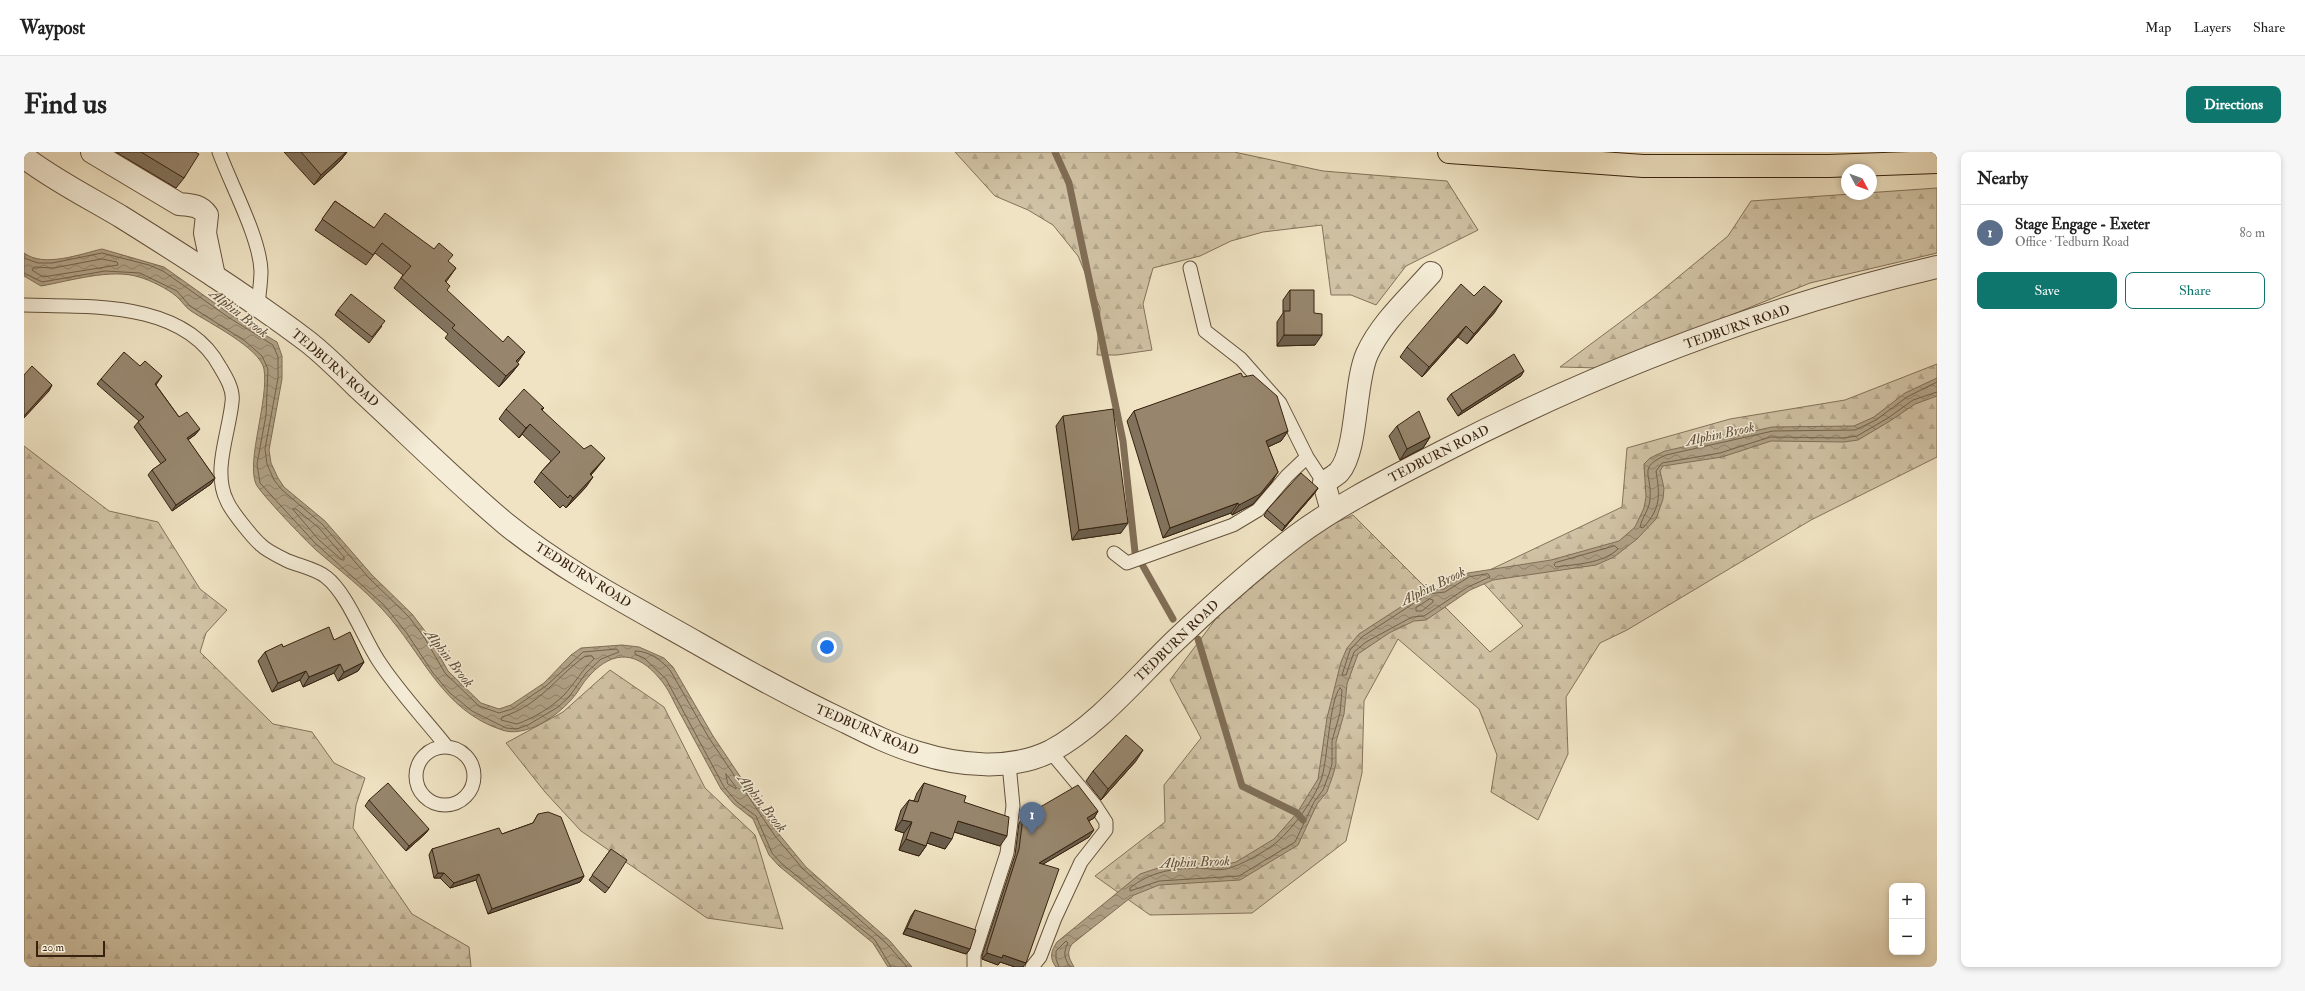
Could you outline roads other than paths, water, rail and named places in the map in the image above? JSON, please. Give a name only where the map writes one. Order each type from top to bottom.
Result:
[{"type":"highway","points":[[1449,152],[1644,166],[1829,166],[1937,162]]},
{"type":"street","points":[[92,152],[180,204],[194,205],[203,210],[207,216],[205,233],[214,276]]},
{"type":"street","name":"TEDBURN ROAD","points":[[24,157],[47,175],[82,193],[214,276],[258,305],[314,346],[503,521],[543,552],[640,611],[796,699],[878,737],[920,754],[960,762],[1009,764],[1050,751],[1096,719],[1236,585],[1295,537],[1332,511],[1517,414],[1619,369],[1772,312],[1937,267]]},
{"type":"street","points":[[1332,511],[1324,483],[1339,471],[1347,454],[1360,378],[1367,354],[1386,322],[1431,273]]},
{"type":"lane","points":[[219,152],[252,235],[259,260],[261,271],[258,305]]},
{"type":"lane","points":[[1190,268],[1205,331],[1240,359],[1280,403],[1308,457],[1324,483]]},
{"type":"lane","points":[[24,305],[106,308],[141,313],[169,322],[200,341],[219,364],[229,383],[233,400],[220,478],[227,502],[261,546],[286,560],[326,577],[341,595],[378,660],[410,704],[447,747],[461,752],[468,758],[474,776],[468,794],[461,801],[452,805],[442,805],[429,800],[419,790],[416,780],[416,771],[425,754],[434,749],[447,747]]},
{"type":"lane","points":[[1114,553],[1126,563],[1159,553],[1233,525],[1258,510],[1287,476],[1308,457]]},
{"type":"lane","points":[[1032,967],[1040,957],[1055,918],[1081,862],[1106,830],[1106,822],[1095,805],[1050,751]]},
{"type":"lane","points":[[974,967],[974,955],[1007,853],[1013,806],[1009,764]]},
{"type":"water","points":[[102,249],[164,267],[230,314],[277,342],[282,356],[282,379],[269,450],[271,463],[278,478],[284,487],[325,521],[372,575],[412,614],[428,635],[448,671],[481,703],[499,709],[511,705],[544,683],[571,655],[581,648],[622,645],[639,647],[664,658],[673,667],[713,736],[778,833],[806,867],[890,941],[912,967],[888,967],[873,943],[779,866],[769,855],[753,819],[734,804],[721,789],[666,687],[652,670],[643,663],[626,657],[608,661],[590,675],[573,697],[557,713],[530,729],[511,732],[502,730],[481,721],[463,709],[448,695],[435,679],[383,610],[359,586],[316,550],[274,506],[256,484],[254,474],[255,446],[265,382],[264,369],[260,361],[253,353],[233,337],[187,308],[173,293],[143,278],[116,274],[90,276],[41,286],[24,276],[24,253],[32,257],[52,260]]},
{"type":"water","points":[[1937,378],[1937,396],[1915,404],[1858,440],[1844,442],[1771,441],[1722,457],[1663,466],[1660,471],[1664,488],[1663,499],[1656,519],[1637,539],[1614,557],[1596,565],[1493,580],[1470,590],[1426,620],[1414,621],[1389,633],[1358,654],[1347,684],[1344,714],[1336,742],[1336,764],[1333,775],[1327,792],[1317,804],[1298,845],[1240,880],[1159,885],[1134,895],[1072,944],[1069,950],[1069,956],[1074,967],[1056,967],[1052,961],[1053,948],[1057,942],[1140,874],[1164,866],[1198,864],[1224,865],[1236,862],[1274,839],[1297,813],[1318,779],[1327,718],[1341,662],[1347,648],[1359,634],[1427,590],[1444,589],[1450,582],[1468,573],[1551,560],[1619,541],[1635,527],[1644,508],[1646,497],[1644,464],[1650,458],[1665,451],[1772,427],[1854,426],[1874,417],[1905,393]]},
{"type":"waterway","points":[[1055,152],[1069,183],[1123,441],[1135,552],[1173,619]]},
{"type":"waterway","points":[[1198,639],[1242,786],[1297,813],[1303,820]]},
{"type":"place","name":"Stage Engage - Exeter","points":[[1032,835]]},
{"type":"water label","name":"Alphin Brook","points":[[239,313]]},
{"type":"water label","name":"Alphin Brook","points":[[1720,434]]},
{"type":"water label","name":"Alphin Brook","points":[[1433,586]]},
{"type":"water label","name":"Alphin Brook","points":[[449,658]]},
{"type":"water label","name":"Alphin Brook","points":[[762,803]]},
{"type":"water label","name":"Alphin Brook","points":[[1195,862]]}]
